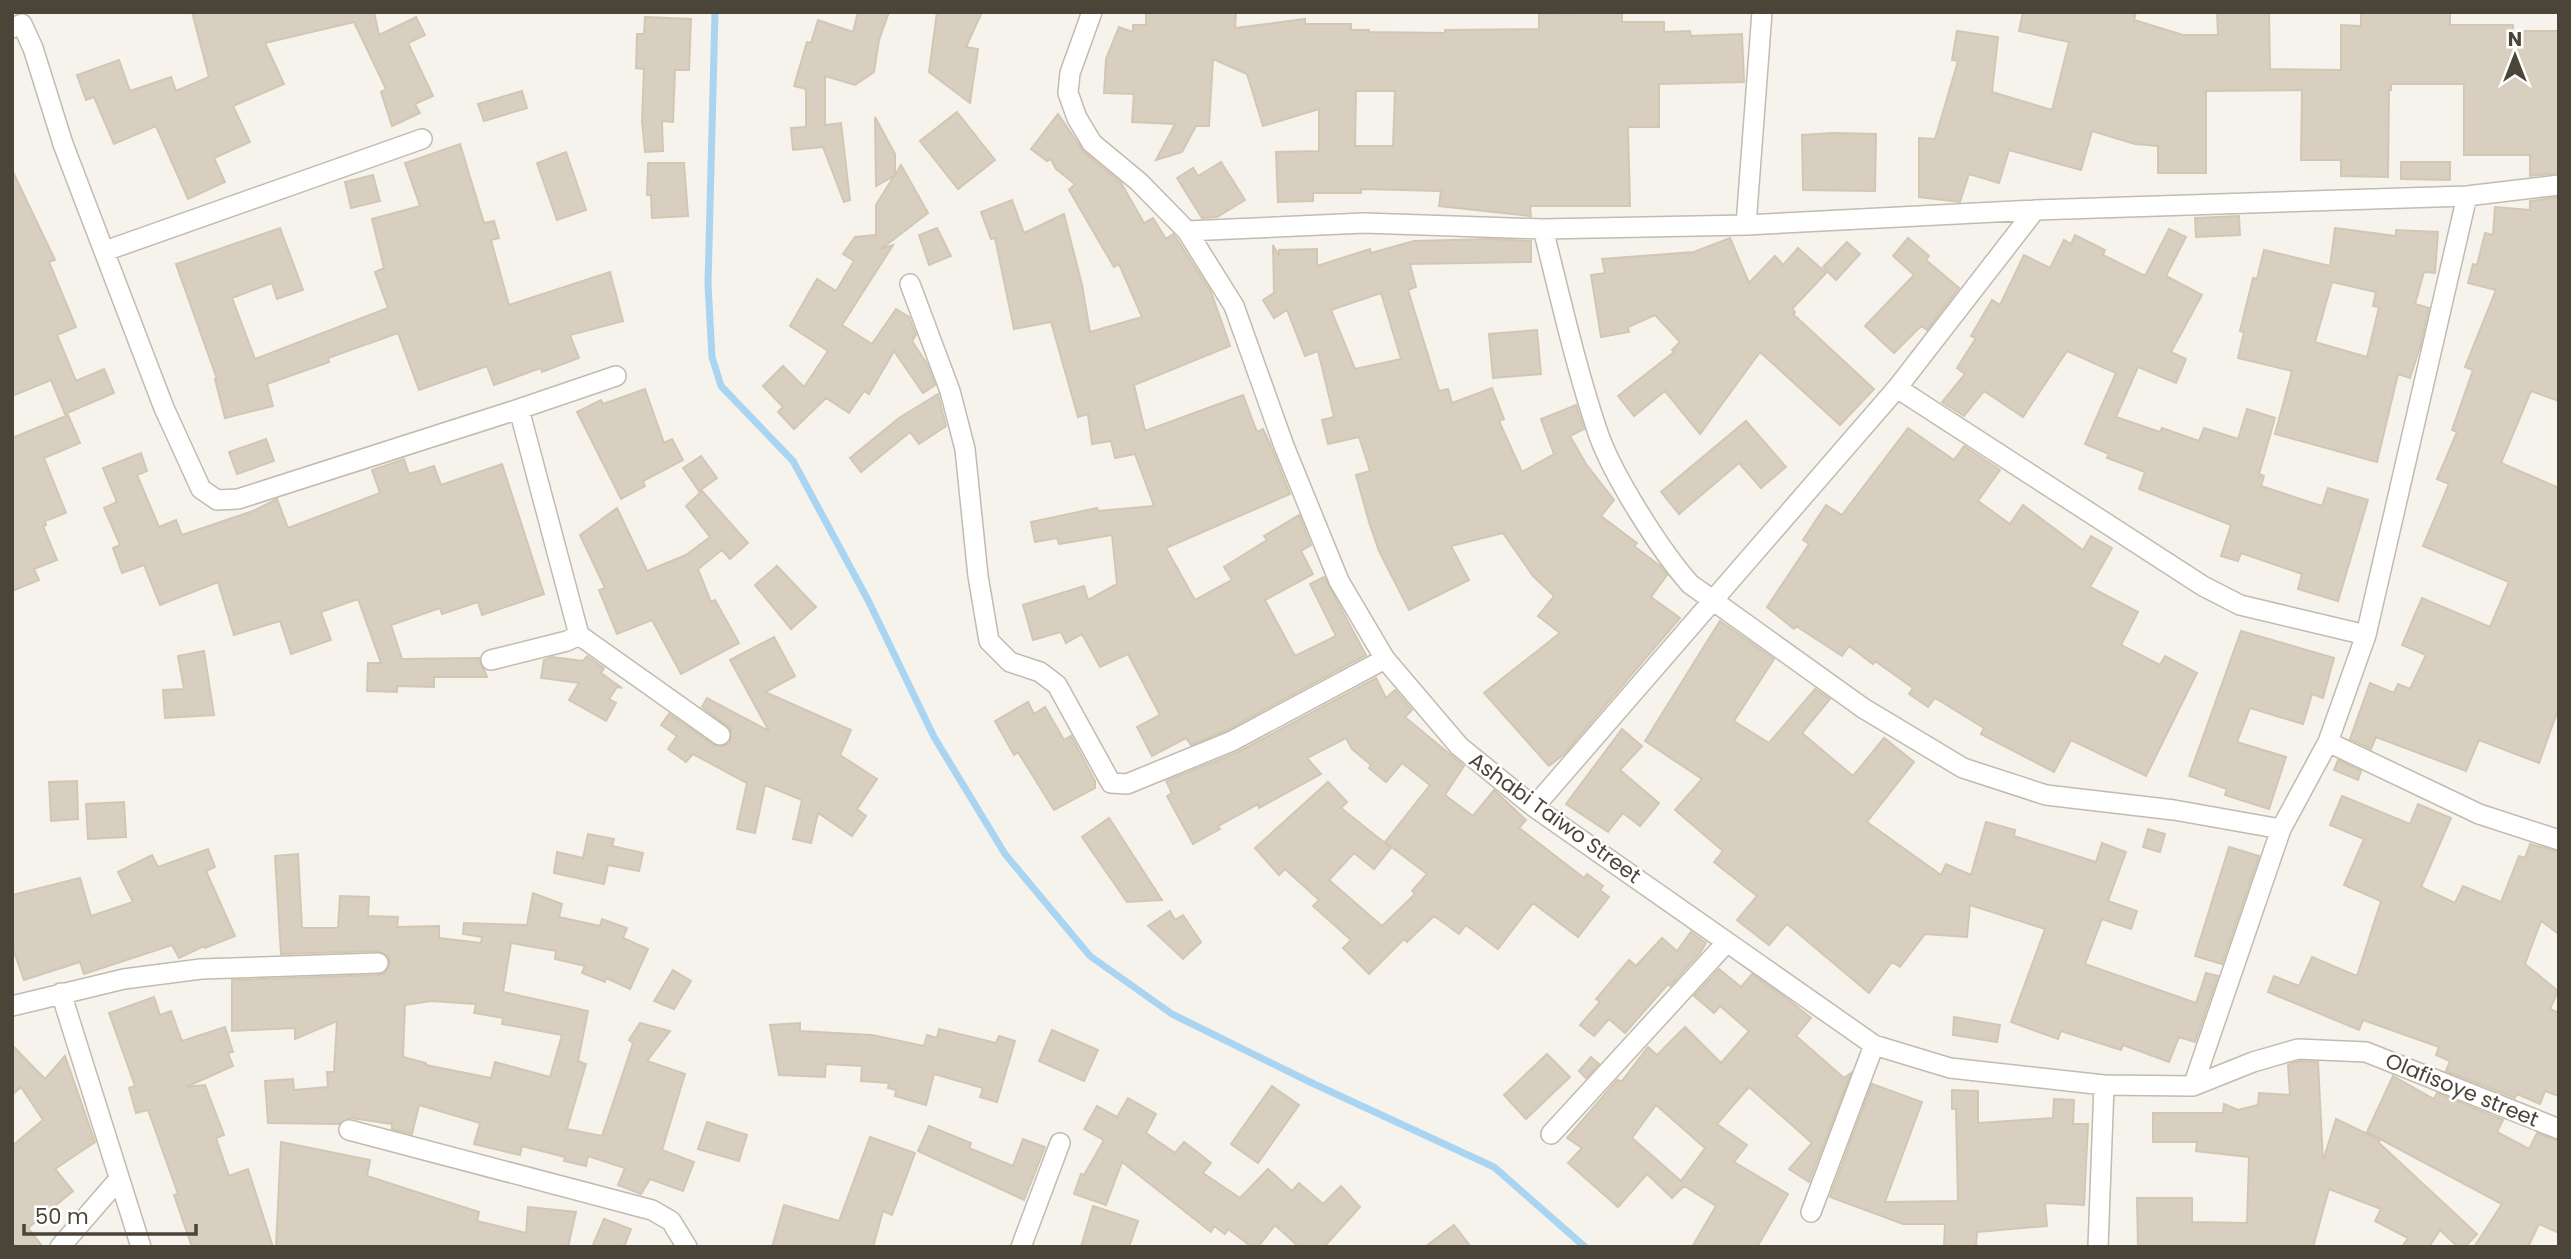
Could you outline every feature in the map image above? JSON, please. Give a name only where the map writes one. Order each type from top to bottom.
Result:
[{"type":"street","name":"Ashabi Taiwo Street","points":[[1092,12],[1070,73],[1068,93],[1077,118],[1092,143],[1139,182],[1187,231],[1234,306],[1284,446],[1339,581],[1385,659],[1458,746],[1534,807],[1874,1045],[1951,1068],[2104,1085],[2193,1086],[2253,1062],[2298,1049],[2365,1052]]},
{"type":"street","points":[[1746,225],[1762,12]]},
{"type":"street","points":[[18,21],[33,48],[62,144],[164,408],[201,489],[217,500],[238,499],[616,376]]},
{"type":"street","points":[[105,251],[422,139]]},
{"type":"street","points":[[1187,231],[1364,223],[1544,229],[1746,225],[2035,210],[2467,196],[2559,185]]},
{"type":"street","points":[[2193,1086],[2281,829],[2328,741],[2366,635],[2467,196]]},
{"type":"street","points":[[1534,807],[1897,388],[2035,210]]},
{"type":"street","points":[[1544,229],[1597,431],[1613,466],[1673,565],[1690,584],[1863,708],[1963,768],[2046,795],[2175,810],[2281,829]]},
{"type":"street","points":[[910,284],[950,391],[965,449],[978,576],[989,641],[1010,662],[1040,672],[1057,685],[1111,783],[1127,784],[1232,741],[1385,659]]},
{"type":"street","points":[[1897,388],[2203,586],[2240,605],[2366,635]]},
{"type":"street","points":[[519,409],[579,635],[720,735]]},
{"type":"street","points":[[491,660],[567,641],[579,635]]},
{"type":"street","points":[[2328,741],[2479,814],[2559,841]]},
{"type":"street","points":[[1551,1134],[1727,942]]},
{"type":"street","points":[[12,1006],[124,979],[201,969],[378,962]]},
{"type":"street","points":[[61,993],[141,1247]]},
{"type":"street","points":[[1811,1212],[1874,1045]]},
{"type":"street","name":"Olafisoye street","points":[[2365,1052],[2559,1129]]},
{"type":"street","points":[[2098,1247],[2104,1085]]},
{"type":"street","points":[[349,1130],[652,1210],[671,1222],[687,1247]]},
{"type":"street","points":[[1021,1247],[1060,1143]]},
{"type":"street","points":[[60,1247],[119,1179]]},
{"type":"building","points":[[192,12],[374,12],[379,35],[416,17],[425,35],[408,43],[433,96],[415,104],[420,113],[392,126],[381,92],[386,89],[354,22],[265,43],[284,84],[233,106],[250,142],[214,158],[225,182],[188,199],[156,126],[114,144],[94,97],[86,100],[77,75],[119,60],[130,91],[171,77],[176,91],[209,77]]},
{"type":"building","points":[[858,12],[889,12],[879,40],[874,72],[855,85],[825,76],[825,125],[841,123],[850,200],[844,202],[823,147],[793,150],[791,128],[806,127],[806,89],[794,86],[807,42],[811,43],[818,20],[853,32]]},
{"type":"building","points":[[937,12],[982,12],[966,47],[978,49],[970,103],[929,72]]},
{"type":"building","points":[[1146,12],[1236,12],[1235,28],[1305,19],[1305,24],[1351,24],[1351,30],[1369,32],[1445,33],[1445,30],[1539,29],[1539,14],[1622,12],[1622,22],[1664,22],[1664,32],[1690,31],[1691,36],[1742,34],[1744,82],[1659,84],[1659,127],[1628,127],[1630,206],[1530,206],[1531,216],[1439,206],[1441,191],[1361,189],[1361,193],[1313,193],[1313,201],[1278,202],[1276,152],[1319,151],[1319,109],[1263,126],[1247,74],[1213,59],[1209,126],[1196,126],[1182,152],[1156,160],[1175,124],[1132,122],[1134,94],[1104,93],[1106,59],[1119,27],[1133,32],[1133,25],[1146,25]],"holes":[[[1356,91],[1395,91],[1393,146],[1355,146]]]},
{"type":"building","points":[[2023,12],[2136,12],[2134,20],[2183,35],[2218,35],[2217,12],[2269,12],[2270,69],[2341,70],[2341,25],[2361,26],[2361,12],[2450,12],[2450,25],[2513,25],[2513,31],[2559,31],[2559,173],[2530,176],[2530,155],[2464,155],[2464,84],[2391,84],[2388,177],[2341,176],[2341,160],[2301,160],[2302,90],[2206,91],[2206,173],[2158,173],[2158,146],[2135,144],[2092,131],[2081,170],[2009,150],[1999,183],[1969,174],[1960,202],[1919,197],[1919,138],[1935,139],[1958,61],[1952,60],[1957,31],[1998,37],[1992,92],[2052,110],[2069,42],[2019,31]]},
{"type":"building","points":[[645,17],[691,19],[689,70],[675,70],[673,122],[662,121],[663,151],[645,152],[642,121],[644,69],[636,68],[637,34],[644,34]]},
{"type":"building","points":[[522,91],[527,108],[484,121],[478,104]]},
{"type":"building","points":[[957,112],[995,160],[958,189],[920,141]]},
{"type":"building","points":[[1058,114],[1084,152],[1121,183],[1144,223],[1153,218],[1166,239],[1173,234],[1177,239],[1211,292],[1230,346],[1134,385],[1145,431],[1243,395],[1257,432],[1263,429],[1290,494],[1166,548],[1195,600],[1232,580],[1224,567],[1267,540],[1264,536],[1299,515],[1311,545],[1301,551],[1313,574],[1265,600],[1295,656],[1336,636],[1310,584],[1324,577],[1366,655],[1227,730],[1191,745],[1186,738],[1152,756],[1137,727],[1160,715],[1128,654],[1100,667],[1082,634],[1066,643],[1061,632],[1033,640],[1023,605],[1084,586],[1088,600],[1117,584],[1112,535],[1059,544],[1057,538],[1035,542],[1031,522],[1097,508],[1098,511],[1154,506],[1135,454],[1115,458],[1111,441],[1092,444],[1088,414],[1078,417],[1051,322],[1014,329],[995,238],[991,239],[981,212],[1012,200],[1024,233],[1064,214],[1082,285],[1090,332],[1142,317],[1119,264],[1114,267],[1069,190],[1075,184],[1056,169],[1051,159],[1047,161],[1031,149]]},
{"type":"building","points":[[875,117],[895,154],[895,175],[901,165],[928,213],[881,249],[893,245],[842,325],[872,344],[896,309],[909,317],[916,335],[912,341],[927,364],[935,385],[923,393],[894,351],[869,394],[864,391],[849,413],[826,398],[794,429],[778,412],[783,407],[763,386],[783,366],[804,387],[828,351],[790,326],[817,279],[836,291],[854,261],[843,254],[855,237],[876,235],[876,205],[894,176],[876,186]]},
{"type":"building","points":[[1876,134],[1875,191],[1803,190],[1802,135]]},
{"type":"building","points":[[460,144],[484,223],[494,221],[499,238],[491,240],[509,305],[610,272],[623,321],[570,335],[579,358],[542,372],[541,368],[494,385],[487,366],[419,390],[398,333],[267,384],[273,406],[225,418],[217,379],[176,264],[280,228],[303,290],[277,299],[272,283],[232,298],[255,359],[388,308],[375,272],[384,268],[372,219],[420,206],[405,163]]},
{"type":"building","points":[[566,152],[586,210],[557,220],[537,163]]},
{"type":"building","points":[[1221,162],[1245,200],[1217,217],[1202,218],[1177,178],[1193,168],[1198,176]]},
{"type":"building","points":[[2401,162],[2450,162],[2450,180],[2401,179]]},
{"type":"building","points":[[648,163],[684,163],[688,216],[652,218],[651,195],[647,195]]},
{"type":"building","points":[[12,170],[55,260],[49,262],[76,327],[57,335],[76,381],[104,369],[114,393],[65,414],[51,380],[12,396]]},
{"type":"building","points":[[373,175],[380,201],[351,208],[345,182]]},
{"type":"building","points":[[2559,197],[2559,401],[2531,391],[2501,463],[2559,488],[2559,707],[2539,763],[2479,740],[2466,771],[2376,737],[2371,749],[2350,739],[2370,683],[2394,693],[2398,684],[2410,689],[2426,655],[2402,645],[2422,598],[2490,627],[2509,582],[2423,546],[2449,484],[2437,479],[2457,432],[2452,430],[2473,370],[2465,367],[2496,290],[2468,283],[2473,264],[2477,265],[2485,233],[2493,235],[2495,207],[2530,210],[2530,201]]},
{"type":"building","points":[[2239,216],[2240,235],[2196,237],[2195,218]]},
{"type":"building","points":[[937,228],[951,256],[929,265],[919,235]]},
{"type":"building","points":[[2335,228],[2396,236],[2396,230],[2438,232],[2435,273],[2424,272],[2415,304],[2429,308],[2420,347],[2410,378],[2398,374],[2377,462],[2275,434],[2292,371],[2238,358],[2244,332],[2240,331],[2253,278],[2257,279],[2264,250],[2330,266]],"holes":[[[2332,282],[2376,292],[2373,306],[2379,307],[2367,357],[2315,342]]]},
{"type":"building","points":[[2169,229],[2186,237],[2166,276],[2202,295],[2171,352],[2186,359],[2176,383],[2138,367],[2116,417],[2160,432],[2162,428],[2199,441],[2204,428],[2238,439],[2247,409],[2275,418],[2259,474],[2264,476],[2261,486],[2322,506],[2328,488],[2368,500],[2338,601],[2298,589],[2302,574],[2241,553],[2238,561],[2221,556],[2231,525],[2139,489],[2145,472],[2107,458],[2109,454],[2085,444],[2116,373],[2067,351],[2023,417],[1984,391],[1964,416],[1942,402],[1965,374],[1957,368],[1976,338],[1971,336],[1992,300],[2000,305],[2024,255],[2050,268],[2064,240],[2071,244],[2075,235],[2105,250],[2103,255],[2145,276]]},
{"type":"building","points":[[1730,238],[1749,283],[1775,256],[1783,265],[1798,248],[1826,273],[1792,309],[1795,312],[1793,314],[1874,389],[1840,425],[1760,352],[1700,434],[1665,391],[1634,416],[1618,396],[1674,352],[1672,350],[1680,342],[1655,315],[1628,327],[1629,332],[1601,337],[1591,275],[1605,273],[1602,259],[1694,252]]},
{"type":"building","points":[[1908,238],[1929,256],[1926,260],[1959,288],[1927,330],[1922,326],[1894,353],[1865,326],[1914,275],[1893,256]]},
{"type":"building","points":[[1414,241],[1531,241],[1531,262],[1410,264],[1416,287],[1408,290],[1439,391],[1448,389],[1452,403],[1492,388],[1504,419],[1499,421],[1522,472],[1554,454],[1541,419],[1576,405],[1584,429],[1570,436],[1586,464],[1614,500],[1601,516],[1637,543],[1634,546],[1660,566],[1667,575],[1651,597],[1680,618],[1564,754],[1549,766],[1484,693],[1560,633],[1538,616],[1554,596],[1533,576],[1503,533],[1451,546],[1469,580],[1409,610],[1379,551],[1369,522],[1356,475],[1370,471],[1359,437],[1328,444],[1322,420],[1334,417],[1318,351],[1305,356],[1287,310],[1274,318],[1263,300],[1274,293],[1273,245],[1279,256],[1279,250],[1317,249],[1317,266],[1370,249],[1371,253]],"holes":[[[1381,293],[1401,359],[1355,369],[1331,310]]]},
{"type":"building","points":[[1847,242],[1860,254],[1836,280],[1823,267]]},
{"type":"building","points":[[1537,330],[1541,374],[1493,378],[1489,334]]},
{"type":"building","points":[[645,389],[664,443],[672,439],[683,460],[643,481],[645,486],[621,499],[577,412],[601,400],[603,404]]},
{"type":"building","points":[[938,394],[946,426],[919,444],[910,432],[861,472],[850,458],[899,418]]},
{"type":"building","points":[[68,415],[80,443],[44,458],[66,513],[45,521],[46,525],[43,526],[57,560],[34,569],[39,580],[12,591],[12,438]]},
{"type":"building","points":[[1746,421],[1786,467],[1761,488],[1739,463],[1679,514],[1661,492]]},
{"type":"building","points":[[1908,428],[1954,460],[1964,446],[2000,470],[1978,501],[2010,524],[2023,505],[2083,550],[2091,536],[2112,548],[2090,587],[2138,612],[2121,645],[2160,665],[2165,656],[2197,673],[2146,776],[2071,740],[2054,772],[1981,734],[1984,728],[1935,698],[1928,707],[1909,694],[1913,688],[1849,646],[1842,656],[1796,626],[1794,629],[1767,607],[1809,544],[1803,540],[1826,505],[1842,515]]},
{"type":"building","points":[[266,439],[274,461],[237,474],[229,452]]},
{"type":"building","points":[[141,453],[147,471],[137,475],[159,527],[176,520],[182,535],[253,511],[277,499],[288,528],[380,493],[372,470],[404,459],[409,474],[434,466],[441,485],[502,464],[544,594],[482,615],[478,602],[442,614],[440,608],[391,625],[402,659],[479,658],[487,677],[434,677],[434,687],[397,686],[397,692],[367,691],[368,663],[381,663],[358,599],[321,612],[331,640],[291,654],[280,621],[234,635],[218,582],[160,605],[144,565],[122,573],[113,548],[120,545],[104,508],[117,502],[103,468]]},
{"type":"building","points":[[701,456],[717,478],[699,491],[683,468]]},
{"type":"building","points":[[702,491],[748,543],[730,559],[722,550],[698,569],[711,602],[715,600],[739,643],[681,674],[652,620],[617,634],[599,590],[605,588],[580,535],[617,508],[647,571],[686,555],[710,537],[686,506]]},
{"type":"building","points":[[777,566],[816,607],[791,629],[755,585]]},
{"type":"building","points":[[1720,621],[1774,659],[1734,721],[1769,743],[1815,689],[1830,699],[1802,733],[1853,776],[1884,738],[1914,762],[1867,822],[1941,875],[1946,864],[1971,875],[1986,822],[2015,830],[2014,836],[2096,862],[2102,843],[2126,852],[2108,901],[2137,911],[2131,929],[2102,919],[2085,964],[2196,1003],[2206,973],[2218,976],[2195,1042],[2179,1037],[2169,1062],[2123,1045],[2121,1050],[2061,1031],[2058,1039],[2011,1022],[2045,929],[1970,905],[1967,937],[1925,934],[1900,967],[1892,962],[1869,993],[1787,924],[1769,945],[1737,920],[1757,896],[1714,862],[1723,851],[1675,810],[1702,779],[1645,741]]},
{"type":"building","points":[[2241,631],[2334,658],[2323,698],[2312,694],[2303,724],[2250,708],[2237,742],[2286,757],[2269,809],[2225,795],[2227,789],[2189,776]]},
{"type":"building","points":[[774,637],[795,676],[765,692],[851,730],[840,755],[877,779],[857,809],[866,816],[852,836],[818,813],[811,843],[793,839],[802,800],[765,785],[755,833],[737,829],[747,783],[693,754],[686,762],[668,749],[677,736],[661,725],[669,714],[714,745],[724,746],[730,743],[731,729],[702,707],[707,698],[769,731],[730,660]]},
{"type":"building","points":[[204,651],[214,715],[165,718],[163,690],[184,689],[178,656]]},
{"type":"building","points":[[587,656],[604,668],[601,673],[622,688],[617,687],[609,699],[616,703],[606,721],[569,700],[579,683],[541,678],[544,660],[552,657],[583,661]]},
{"type":"building","points":[[1376,678],[1386,698],[1395,690],[1412,710],[1405,717],[1464,766],[1445,795],[1473,816],[1494,790],[1526,820],[1519,828],[1584,878],[1587,874],[1603,886],[1600,890],[1609,897],[1578,937],[1533,903],[1498,949],[1466,925],[1459,934],[1434,916],[1407,942],[1404,939],[1369,974],[1343,948],[1351,940],[1313,906],[1319,900],[1285,869],[1279,875],[1255,848],[1328,782],[1347,802],[1341,808],[1391,848],[1374,869],[1354,853],[1329,880],[1382,926],[1415,894],[1412,891],[1427,874],[1385,842],[1430,785],[1402,763],[1386,782],[1369,768],[1371,765],[1352,749],[1346,738],[1307,758],[1321,774],[1259,808],[1258,804],[1218,826],[1220,829],[1193,844],[1167,796],[1172,793],[1166,781],[1238,752]]},
{"type":"building","points":[[1028,702],[1034,714],[1045,707],[1064,740],[1071,736],[1095,781],[1095,788],[1054,810],[1018,752],[1014,755],[995,721]]},
{"type":"building","points":[[1622,729],[1642,746],[1620,770],[1659,803],[1640,826],[1623,813],[1608,832],[1566,804]]},
{"type":"building","points":[[2338,760],[2361,771],[2358,780],[2334,770]]},
{"type":"building","points":[[77,781],[78,819],[51,821],[49,782]]},
{"type":"building","points":[[2342,796],[2410,824],[2418,804],[2451,818],[2421,887],[2455,903],[2463,886],[2501,902],[2519,856],[2525,858],[2530,844],[2559,852],[2559,934],[2541,921],[2525,964],[2558,991],[2550,1009],[2559,1013],[2559,1096],[2545,1091],[2540,1104],[2517,1094],[2515,1098],[2446,1071],[2450,1061],[2436,1055],[2439,1047],[2363,1020],[2359,1030],[2268,992],[2274,976],[2299,986],[2312,957],[2357,976],[2381,901],[2344,885],[2364,839],[2330,825]]},
{"type":"building","points":[[124,802],[126,837],[88,839],[86,804]]},
{"type":"building","points":[[1109,818],[1162,900],[1127,902],[1082,837]]},
{"type":"building","points":[[2148,829],[2165,834],[2160,852],[2143,847]]},
{"type":"building","points":[[588,834],[614,839],[612,846],[643,853],[639,871],[608,865],[604,884],[554,873],[557,852],[583,858]]},
{"type":"building","points":[[2229,847],[2259,856],[2222,964],[2195,956]]},
{"type":"building","points":[[208,849],[215,867],[206,871],[235,936],[179,958],[172,945],[84,974],[80,962],[24,980],[12,946],[12,895],[80,878],[91,916],[133,902],[118,872],[152,855],[158,867]]},
{"type":"building","points":[[298,854],[302,928],[338,928],[340,896],[369,897],[368,916],[398,917],[397,927],[439,926],[439,938],[481,943],[482,937],[463,934],[464,923],[527,925],[533,893],[562,904],[559,917],[600,926],[602,919],[627,928],[623,938],[648,949],[630,989],[606,978],[605,982],[582,973],[585,966],[555,959],[556,951],[511,943],[503,992],[588,1011],[578,1061],[586,1064],[567,1129],[602,1136],[633,1043],[629,1040],[640,1023],[670,1031],[647,1061],[685,1074],[662,1150],[694,1162],[683,1191],[650,1179],[641,1194],[618,1185],[625,1168],[588,1156],[586,1166],[564,1161],[565,1157],[522,1146],[520,1155],[474,1144],[480,1123],[419,1105],[412,1134],[392,1129],[392,1124],[351,1118],[339,1124],[268,1123],[265,1081],[293,1079],[294,1090],[328,1087],[327,1072],[334,1072],[337,1021],[295,1039],[295,1028],[232,1031],[232,980],[378,975],[385,973],[390,963],[388,956],[378,951],[281,954],[275,856]],"holes":[[[431,1001],[476,1004],[474,1013],[503,1018],[502,1024],[562,1035],[550,1077],[495,1062],[491,1078],[426,1065],[403,1057],[405,1005]]]},
{"type":"building","points":[[1170,911],[1175,920],[1183,915],[1201,942],[1183,959],[1148,926]]},
{"type":"building","points":[[1691,932],[1706,943],[1700,953],[1670,986],[1668,984],[1625,1033],[1609,1019],[1594,1036],[1580,1025],[1600,1002],[1596,999],[1629,960],[1636,966],[1662,938],[1677,951]]},
{"type":"building","points":[[1719,969],[1741,987],[1752,974],[1811,1018],[1796,1036],[1844,1078],[1851,1073],[1809,1182],[1789,1169],[1812,1143],[1749,1087],[1717,1124],[1747,1145],[1734,1162],[1788,1194],[1757,1247],[1692,1247],[1716,1206],[1684,1186],[1672,1198],[1647,1174],[1618,1207],[1568,1163],[1582,1148],[1567,1138],[1617,1080],[1622,1081],[1648,1047],[1657,1055],[1685,1027],[1721,1063],[1749,1031],[1720,1006],[1714,1013],[1694,996]],"holes":[[[1656,1105],[1705,1148],[1681,1181],[1632,1138]]]},
{"type":"building","points":[[673,970],[691,981],[674,1009],[654,1001]]},
{"type":"building","points":[[154,997],[160,1015],[171,1011],[182,1041],[225,1027],[233,1052],[228,1053],[233,1066],[186,1087],[205,1085],[224,1135],[216,1138],[229,1176],[248,1169],[273,1247],[192,1247],[174,1195],[178,1194],[148,1110],[136,1113],[129,1088],[135,1086],[109,1013]]},
{"type":"building","points":[[1954,1017],[2000,1025],[1997,1042],[1953,1035]]},
{"type":"building","points":[[800,1023],[800,1031],[872,1035],[924,1046],[927,1035],[937,1038],[939,1029],[996,1043],[999,1036],[1015,1041],[997,1102],[980,1097],[983,1088],[934,1074],[926,1105],[895,1096],[896,1090],[888,1088],[889,1083],[861,1081],[862,1066],[826,1064],[825,1077],[779,1075],[770,1025]]},
{"type":"building","points":[[1052,1030],[1098,1050],[1084,1081],[1039,1061]]},
{"type":"building","points":[[12,1045],[45,1079],[65,1056],[95,1142],[55,1169],[73,1191],[28,1228],[43,1247],[12,1247],[12,1146],[43,1120],[21,1087],[12,1095]]},
{"type":"building","points":[[1547,1054],[1570,1077],[1526,1119],[1504,1095]]},
{"type":"building","points":[[1591,1057],[1599,1064],[1586,1078],[1579,1071]]},
{"type":"building","points":[[2299,1061],[2318,1062],[2323,1161],[2336,1119],[2380,1140],[2378,1142],[2477,1234],[2465,1247],[2458,1247],[2440,1230],[2429,1247],[2402,1247],[2408,1238],[2375,1221],[2381,1209],[2329,1189],[2313,1247],[2138,1247],[2137,1198],[2192,1198],[2192,1222],[2247,1223],[2249,1157],[2196,1151],[2197,1142],[2153,1142],[2153,1113],[2223,1113],[2224,1104],[2238,1110],[2258,1105],[2259,1093],[2290,1095],[2288,1065]]},
{"type":"building","points":[[2393,1076],[2434,1099],[2437,1093],[2503,1120],[2497,1132],[2529,1149],[2537,1133],[2559,1141],[2559,1233],[2539,1224],[2528,1247],[2474,1247],[2502,1204],[2367,1132]]},
{"type":"building","points":[[1872,1084],[1922,1102],[1885,1202],[1958,1201],[1956,1109],[1952,1109],[1952,1090],[1978,1091],[1978,1123],[2053,1118],[2054,1099],[2074,1100],[2073,1124],[2088,1124],[2084,1205],[2045,1203],[2047,1226],[1977,1232],[1976,1247],[1944,1247],[1945,1224],[1903,1224],[1830,1197]]},
{"type":"building","points":[[1272,1086],[1299,1105],[1258,1163],[1231,1144]]},
{"type":"building","points":[[1128,1098],[1156,1114],[1146,1133],[1175,1153],[1184,1142],[1211,1163],[1203,1173],[1240,1198],[1268,1169],[1292,1191],[1299,1183],[1323,1204],[1341,1186],[1360,1207],[1324,1247],[1299,1247],[1275,1225],[1258,1247],[1252,1247],[1228,1229],[1225,1234],[1214,1226],[1211,1232],[1122,1162],[1106,1205],[1074,1194],[1081,1174],[1084,1175],[1104,1140],[1084,1129],[1097,1106],[1117,1117]]},
{"type":"building","points":[[707,1122],[747,1135],[739,1161],[698,1149]]},
{"type":"building","points":[[929,1126],[971,1143],[969,1148],[1013,1166],[1023,1139],[1045,1147],[1024,1200],[918,1151]]},
{"type":"building","points":[[870,1137],[915,1153],[892,1215],[883,1211],[873,1247],[772,1247],[784,1205],[839,1221]]},
{"type":"building","points":[[281,1142],[370,1160],[367,1176],[479,1212],[477,1221],[526,1233],[528,1207],[576,1212],[568,1247],[276,1247]]},
{"type":"building","points":[[1093,1206],[1138,1221],[1129,1247],[1081,1247]]},
{"type":"building","points":[[604,1219],[631,1229],[624,1247],[592,1247]]},
{"type":"building","points":[[1454,1225],[1471,1247],[1425,1247]]},
{"type":"waterway","points":[[715,12],[708,284],[712,357],[721,386],[793,461],[868,600],[934,737],[1005,854],[1090,956],[1172,1014],[1312,1083],[1494,1167],[1585,1247]]}]
